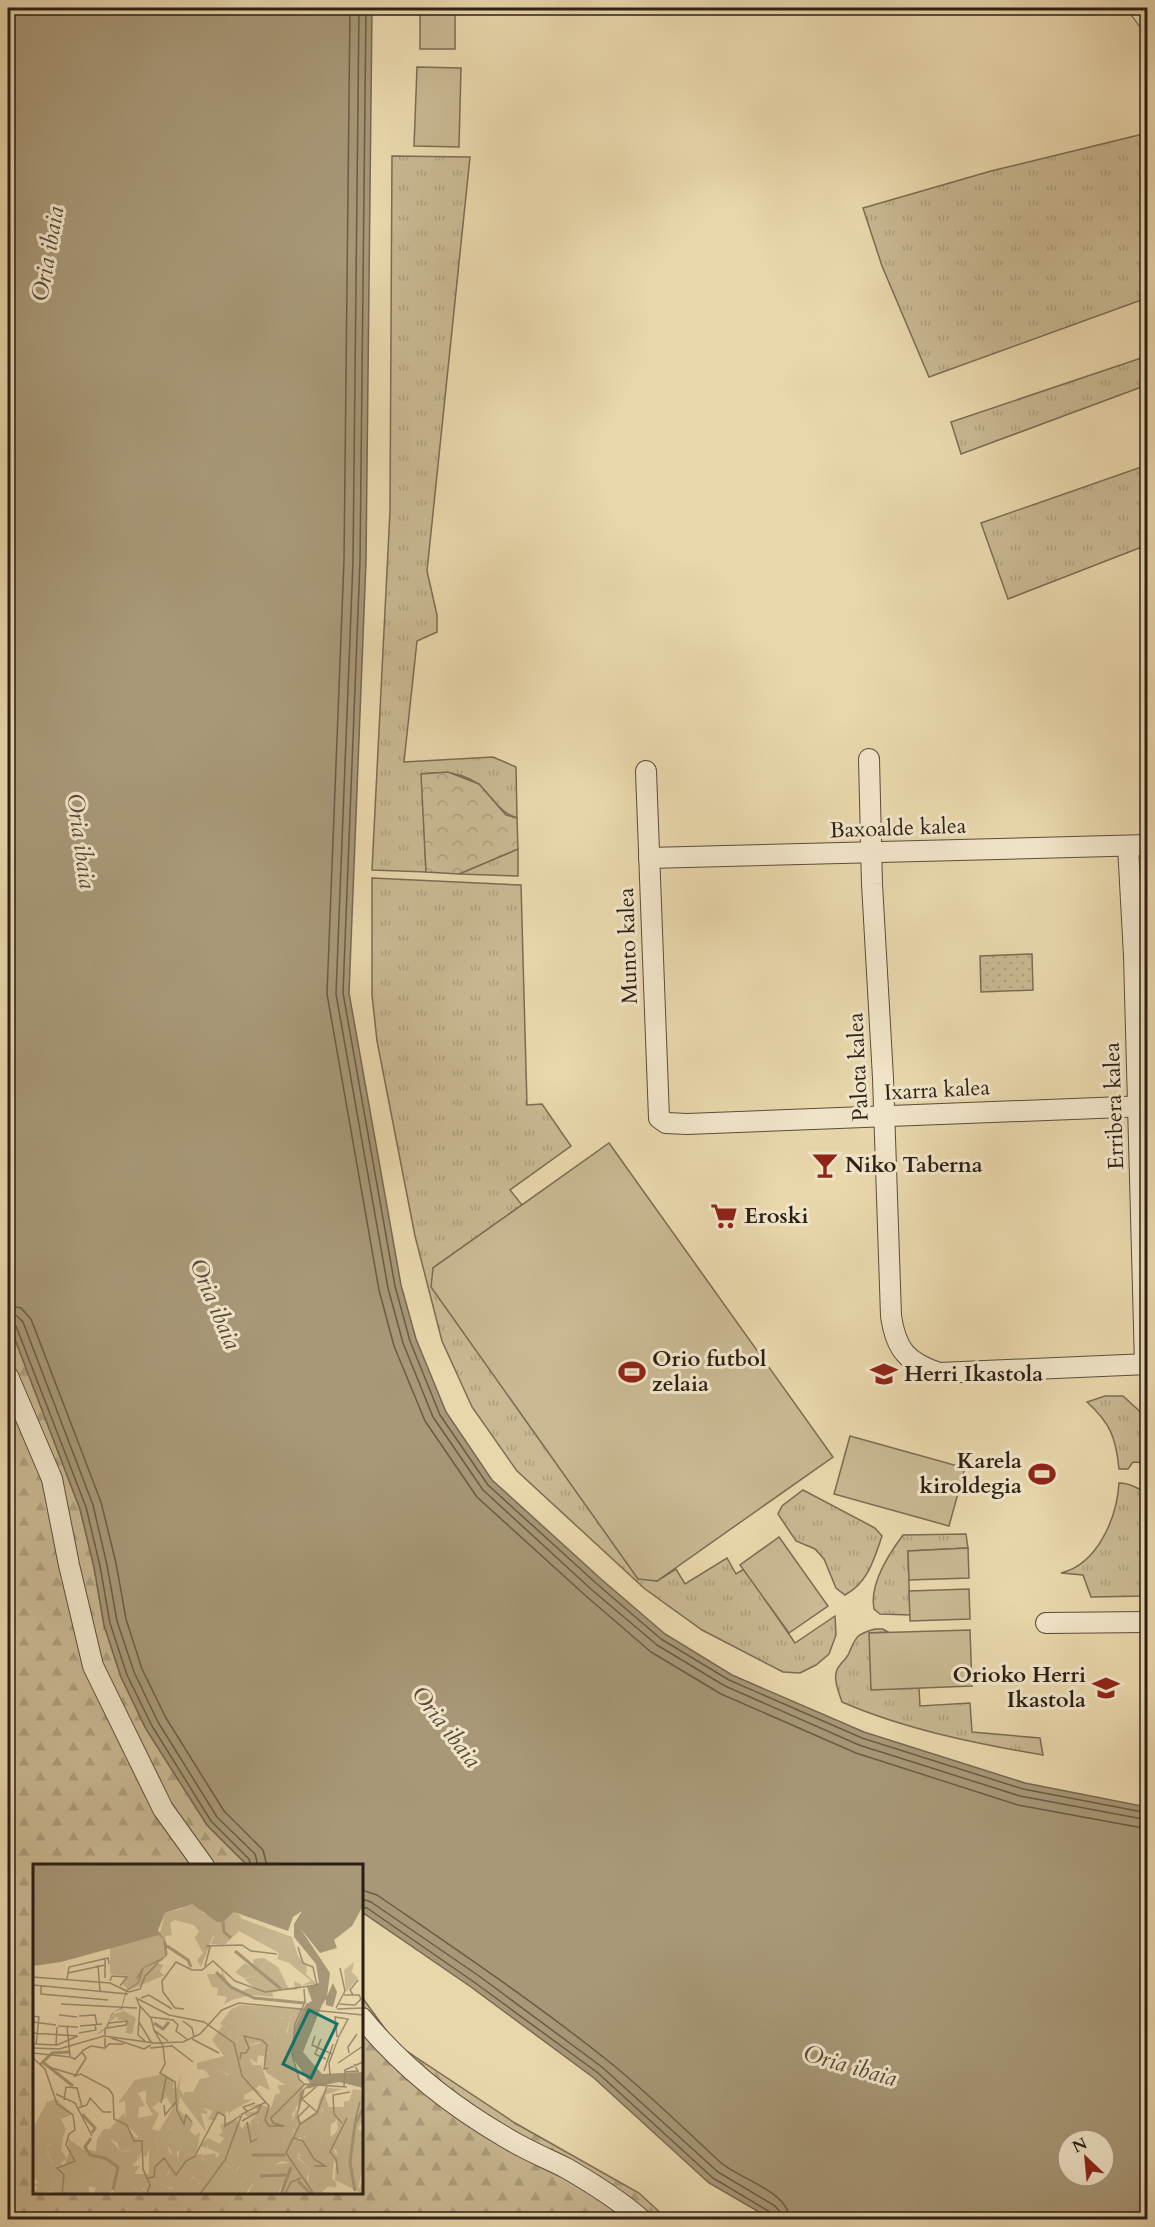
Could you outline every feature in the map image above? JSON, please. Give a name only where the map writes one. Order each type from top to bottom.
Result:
[{"type":"street","points":[[1139,8],[1148,20]]},
{"type":"street","name":"Palota kalea","points":[[869,759],[891,1316],[898,1344],[917,1366],[939,1373],[1146,1364]]},
{"type":"street","name":"Munto kalea","points":[[646,771],[659,1118]]},
{"type":"street","name":"Baxoalde kalea","points":[[649,858],[1138,846]]},
{"type":"street","name":"Erribera kalea","points":[[1138,846],[1146,1364]]},
{"type":"street","name":"Ixarra kalea","points":[[659,1118],[666,1123],[687,1124],[1142,1106]]},
{"type":"street","points":[[8,1376],[52,1479],[69,1565],[93,1666],[163,1809],[203,1864]]},
{"type":"street","points":[[1046,1623],[1148,1622]]},
{"type":"street","points":[[363,2019],[384,2046],[444,2099],[506,2138],[567,2169],[625,2205],[642,2220]]},
{"type":"green space","points":[[420,8],[455,8],[455,49],[420,49]]},
{"type":"green space","points":[[417,67],[461,68],[459,147],[414,146]]},
{"type":"green space","points":[[1147,133],[1147,298],[929,377],[882,266],[863,208],[991,171]]},
{"type":"green space","points":[[392,156],[470,157],[427,571],[437,615],[437,632],[417,641],[404,762],[493,757],[516,767],[517,818],[501,809],[481,787],[468,778],[445,773],[422,774],[426,872],[372,870],[390,511]]},
{"type":"green space","points":[[1147,356],[1147,385],[961,454],[951,422]]},
{"type":"green space","points":[[1147,465],[1147,545],[1008,599],[981,523]]},
{"type":"green space","points":[[448,772],[479,784],[506,815],[517,818],[518,849],[459,874],[426,872],[421,774]]},
{"type":"green space","points":[[518,849],[518,876],[459,874]]},
{"type":"green space","points":[[372,878],[521,885],[527,1105],[542,1104],[571,1146],[510,1190],[522,1205],[433,1268],[657,1581],[676,1569],[685,1584],[727,1558],[736,1574],[744,1569],[795,1643],[835,1616],[836,1635],[829,1654],[816,1665],[800,1673],[783,1672],[702,1630],[645,1589],[517,1471],[472,1407],[442,1341],[415,1236],[377,1041],[372,995]]},
{"type":"green space","points":[[1032,954],[1033,990],[981,992],[980,956]]},
{"type":"green space","name":"Orio futbol zelaia","points":[[609,1143],[833,1457],[657,1581],[638,1579],[431,1287],[433,1268]]},
{"type":"green space","points":[[8,1321],[80,1509],[94,1567],[104,1625],[121,1677],[146,1729],[207,1825],[246,1864],[33,1864],[33,2194],[363,2194],[363,1998],[396,2044],[515,2123],[639,2193],[667,2219],[8,2219]]},
{"type":"green space","points":[[1105,1396],[1123,1396],[1147,1418],[1147,1463],[1133,1462],[1128,1469],[1119,1469],[1114,1439],[1101,1417],[1087,1402]]},
{"type":"green space","points":[[850,1436],[965,1468],[949,1526],[834,1494]]},
{"type":"green space","points":[[1119,1483],[1128,1484],[1147,1492],[1147,1596],[1091,1597],[1083,1575],[1061,1573],[1074,1568],[1095,1550],[1110,1524]]},
{"type":"green space","points":[[803,1490],[875,1528],[882,1536],[865,1577],[845,1595],[836,1588],[824,1559],[815,1549],[796,1541],[778,1514],[782,1506]]},
{"type":"green space","points":[[966,1534],[968,1548],[908,1551],[910,1615],[880,1614],[874,1609],[873,1599],[877,1580],[891,1551],[903,1535]]},
{"type":"green space","points":[[779,1537],[828,1606],[789,1633],[740,1565]]},
{"type":"green space","points":[[968,1548],[969,1578],[909,1580],[908,1551]]},
{"type":"green space","points":[[969,1589],[970,1619],[910,1621],[909,1591]]},
{"type":"green space","points":[[875,1629],[888,1632],[870,1633],[871,1689],[919,1688],[920,1706],[970,1703],[972,1732],[1040,1738],[1043,1755],[915,1728],[842,1702],[836,1683],[837,1669],[858,1636]]},
{"type":"green space","points":[[970,1630],[972,1686],[871,1690],[869,1633]]},
{"type":"water","name":"Oria ibaia","points":[[8,8],[372,8],[366,561],[349,993],[401,1285],[416,1339],[446,1412],[492,1480],[665,1634],[732,1675],[864,1732],[1025,1783],[1147,1807],[1147,2219],[771,2219],[709,2183],[594,2078],[471,1987],[363,1913],[363,1864],[246,1864],[207,1825],[146,1729],[121,1677],[104,1625],[94,1567],[80,1509],[8,1321]]},
{"type":"place","name":"Niko Taberna","points":[[825,1165]]},
{"type":"place","name":"Eroski","points":[[724,1216]]},
{"type":"place","name":"Orio futbol zelaia","points":[[632,1372]]},
{"type":"place","name":"Herri Ikastola","points":[[884,1374]]},
{"type":"place","name":"Karela kiroldegia","points":[[1042,1474]]},
{"type":"place","name":"Orioko Herri Ikastola","points":[[1106,1688]]}]
